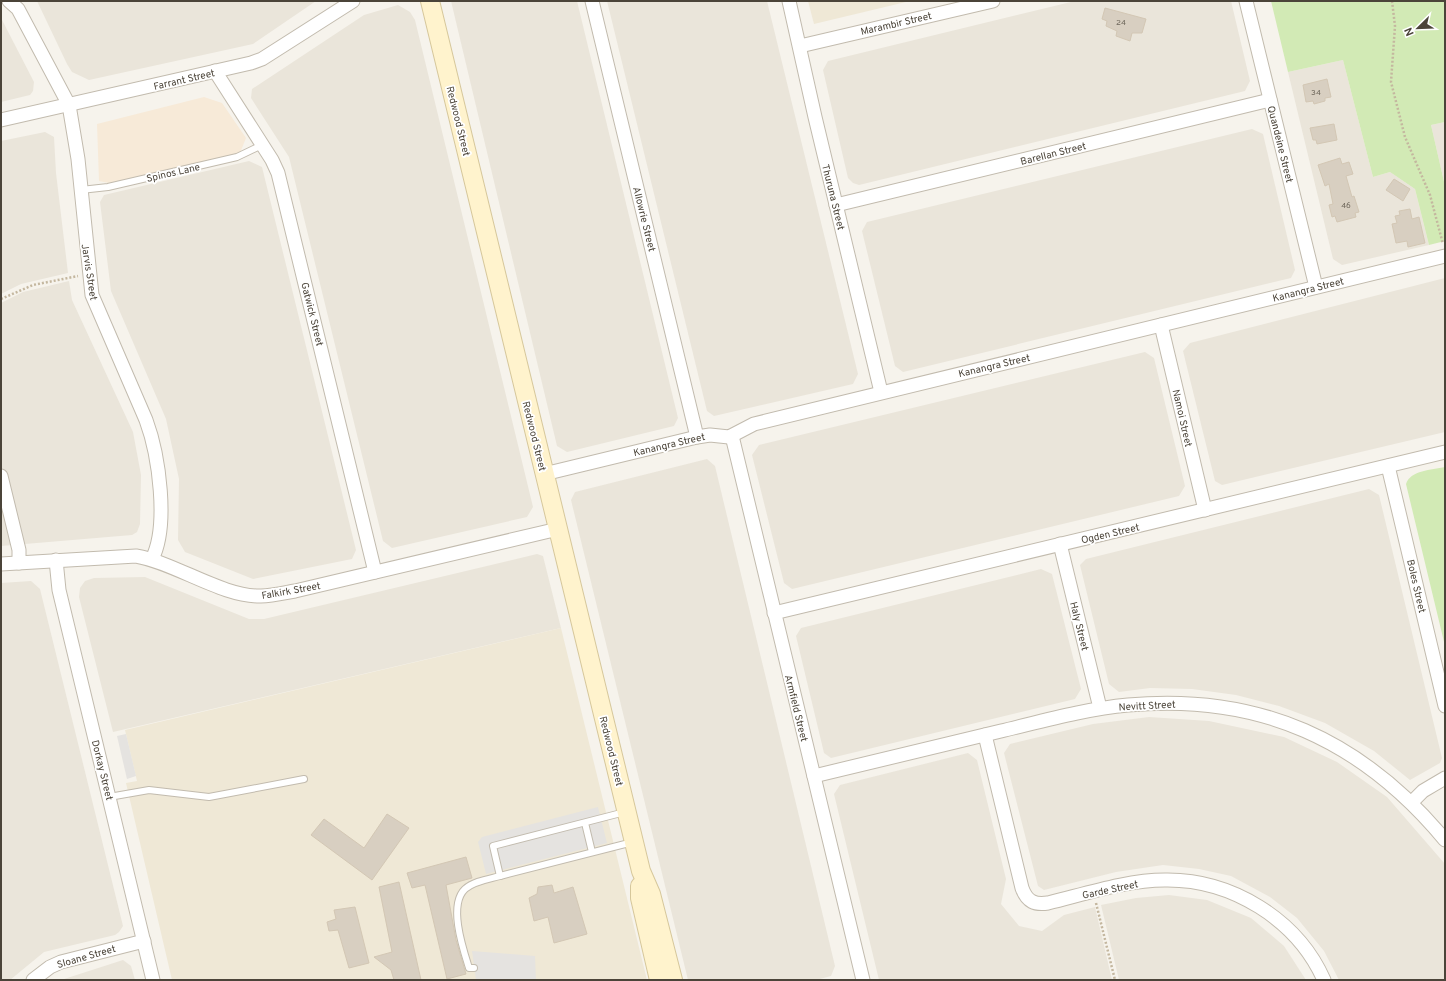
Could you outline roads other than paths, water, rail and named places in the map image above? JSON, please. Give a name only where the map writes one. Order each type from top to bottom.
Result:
[{"type":"street","name":"Farrant Street","points":[[1,120],[262,59],[353,1]]},
{"type":"street","name":"Redwood Street","points":[[430,1],[641,871],[651,894],[674,980]]},
{"type":"street","name":"Allowrie Street","points":[[592,1],[697,437]]},
{"type":"street","name":"Thuruna Street","points":[[789,1],[881,392]]},
{"type":"street","name":"Marambir Street","points":[[800,46],[993,1]]},
{"type":"street","name":"Quandeine Street","points":[[1246,1],[1316,287]]},
{"type":"street","name":"Jarvis Street","points":[[15,4],[69,105],[78,159],[89,275],[94,302],[146,420],[153,441],[160,494],[160,538],[152,559]]},
{"type":"street","name":"Gatwick Street","points":[[215,71],[276,166],[282,185],[375,572]]},
{"type":"street","name":"Barellan Street","points":[[836,205],[1270,100]]},
{"type":"street","name":"Kanangra Street","points":[[544,474],[697,437],[732,436],[744,427],[754,424],[1445,256]]},
{"type":"street","name":"Namoi Street","points":[[1162,325],[1205,510]]},
{"type":"street","name":"Armfield Street","points":[[732,436],[863,980]]},
{"type":"street","name":"Ogden Street","points":[[774,613],[1445,452]]},
{"type":"street","name":"Boles Street","points":[[1388,466],[1445,706]]},
{"type":"street","points":[[1,476],[19,550],[19,562]]},
{"type":"street","name":"Falkirk Street","points":[[1,564],[136,556],[152,559],[235,592],[262,596],[295,591],[558,529]]},
{"type":"street","name":"Haly Street","points":[[1060,544],[1100,708]]},
{"type":"street","name":"Dorkay Street","points":[[56,560],[59,590],[153,980]]},
{"type":"street","name":"Nevitt Street","points":[[814,776],[1100,708],[1167,703],[1208,705],[1257,715],[1304,729],[1342,748],[1363,761],[1412,802],[1445,840]]},
{"type":"street","name":"Garde Street","points":[[985,735],[1022,888],[1026,896],[1032,902],[1039,904],[1048,903],[1152,880],[1180,880],[1213,886],[1256,904],[1281,923],[1305,948],[1324,980]]},
{"type":"street","points":[[1412,802],[1423,791],[1445,778]]},
{"type":"street","name":"Redwood Street","points":[[641,871],[640,898],[659,980]]},
{"type":"street","name":"Sloane Street","points":[[33,980],[50,967],[61,962],[144,941]]},
{"type":"lane","name":"Spinos Lane","points":[[81,190],[108,187],[237,157],[262,144]]},
{"type":"lane","points":[[109,797],[149,790],[209,797],[304,779]]},
{"type":"lane","points":[[500,876],[493,846],[627,812]]},
{"type":"lane","points":[[585,823],[592,852]]},
{"type":"lane","points":[[474,968],[469,968],[462,946],[457,915],[459,900],[465,890],[482,880],[634,842]]}]
